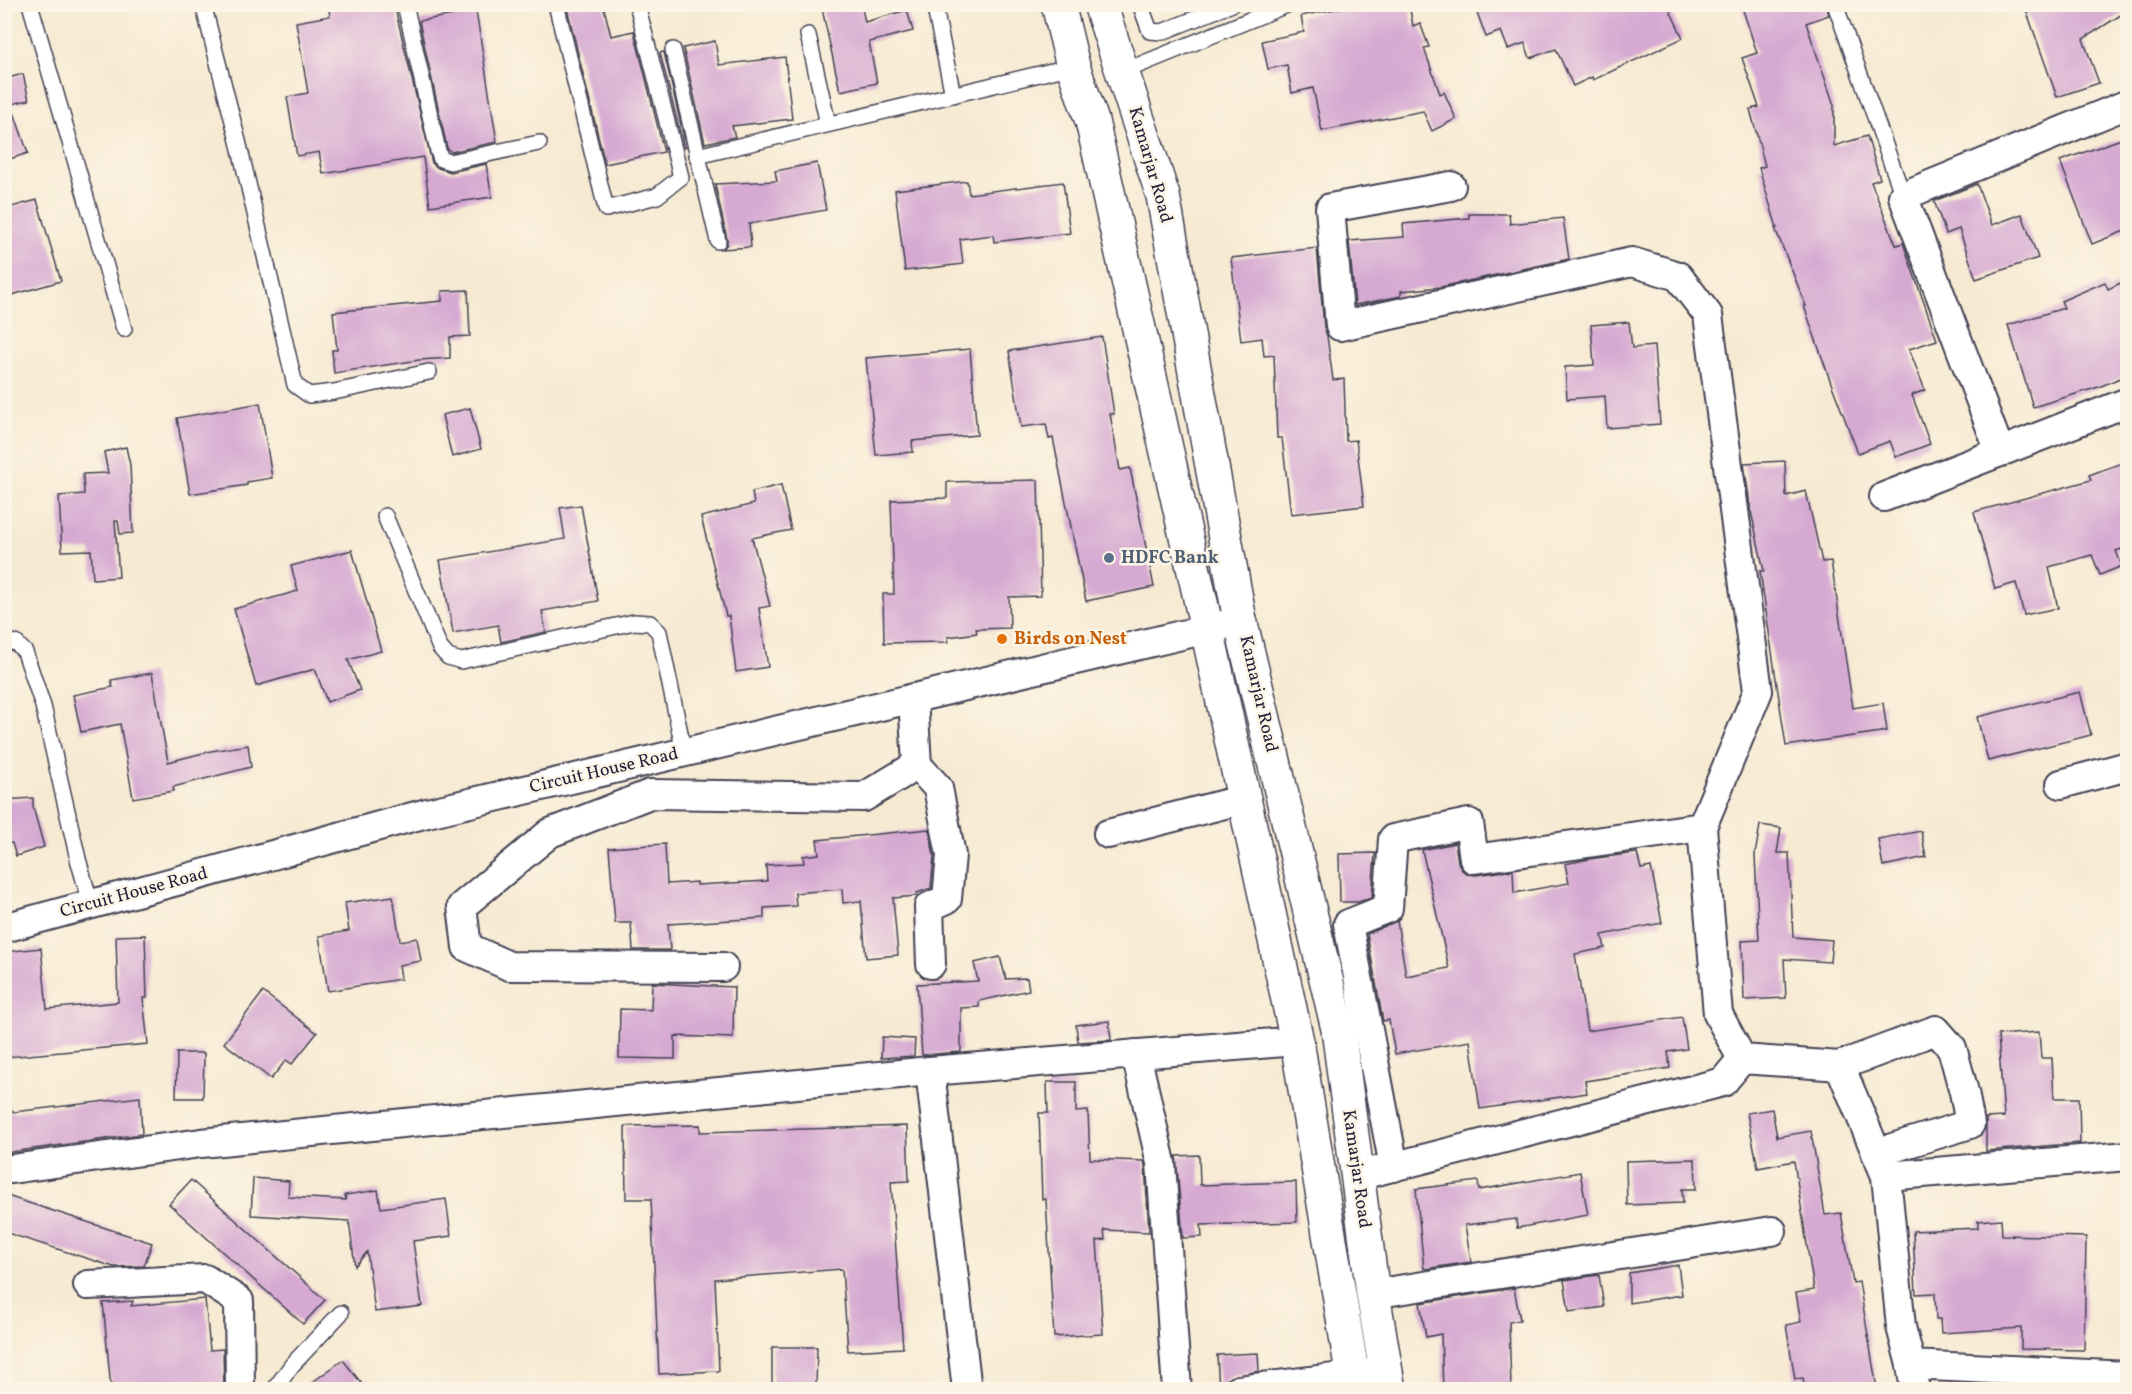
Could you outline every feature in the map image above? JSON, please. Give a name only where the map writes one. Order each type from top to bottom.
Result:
[{"type":"main road","points":[[1058,4],[1073,66],[1092,121],[1297,1041],[1355,1383]]},
{"type":"main road","name":"Kamarjar Road","points":[[1100,4],[1163,196],[1241,621],[1338,1029],[1373,1294],[1387,1380]]},
{"type":"street","points":[[2000,452],[1903,196],[2127,104]]},
{"type":"street","points":[[1451,186],[1330,208],[1340,326],[1632,262],[1678,276],[1708,315],[1758,691],[1702,827],[1718,1014],[1742,1059]]},
{"type":"street","points":[[1884,497],[2127,402]]},
{"type":"street","name":"Circuit House Road","points":[[4,928],[427,813],[1241,621]]},
{"type":"street","points":[[913,698],[917,765],[938,788],[951,855],[947,899],[928,907],[931,964]]},
{"type":"street","points":[[723,967],[509,966],[467,947],[462,906],[550,833],[650,794],[864,796],[917,765]]},
{"type":"street","points":[[2061,784],[2127,766]]},
{"type":"street","points":[[1108,834],[1244,799]]},
{"type":"street","points":[[1394,1167],[1348,924],[1388,908],[1393,839],[1469,823],[1474,859],[1702,827]]},
{"type":"street","points":[[1742,1059],[1839,1066],[1935,1030],[1952,1048],[1970,1124],[1881,1164]]},
{"type":"street","points":[[4,1170],[201,1143],[930,1071],[1297,1041]]},
{"type":"street","points":[[1136,1054],[1161,1162],[1177,1389]]},
{"type":"street","points":[[1357,1176],[1723,1082],[1742,1059]]},
{"type":"street","points":[[1839,1066],[1881,1164],[1901,1327],[1913,1377],[2127,1376]]},
{"type":"street","points":[[930,1071],[967,1389]]},
{"type":"street","points":[[1881,1164],[2127,1156]]},
{"type":"street","points":[[1373,1294],[1772,1230]]},
{"type":"street","points":[[88,1285],[205,1279],[239,1301],[240,1389]]},
{"type":"street","points":[[1239,1389],[1387,1380]]},
{"type":"lane","points":[[30,4],[124,329]]},
{"type":"lane","points":[[203,4],[239,145],[295,385],[309,394],[334,392],[429,372]]},
{"type":"lane","points":[[405,4],[441,159],[450,162],[539,143]]},
{"type":"lane","points":[[556,4],[606,209],[657,196],[681,177],[637,4]]},
{"type":"lane","points":[[934,4],[952,95]]},
{"type":"lane","points":[[1140,4],[1150,31],[1162,32],[1232,4]]},
{"type":"lane","points":[[1122,72],[1289,4]]},
{"type":"lane","points":[[1835,4],[1903,196]]},
{"type":"lane","points":[[808,35],[828,124]]},
{"type":"lane","points":[[673,50],[718,242]]},
{"type":"lane","points":[[697,156],[1073,66]]},
{"type":"lane","points":[[385,516],[440,648],[448,657],[461,661],[634,622],[650,623],[659,632],[684,752]]},
{"type":"lane","points":[[4,640],[16,643],[25,652],[43,706],[78,859],[91,905]]},
{"type":"lane","points":[[274,1389],[292,1365],[340,1313]]},
{"type":"building","points":[[328,4],[394,4],[432,163],[438,168],[451,172],[486,164],[492,197],[430,206],[423,157],[323,174],[319,152],[297,156],[287,97],[308,93],[296,22],[330,16]]},
{"type":"building","points":[[566,4],[603,4],[611,36],[634,31],[664,152],[605,164]]},
{"type":"building","points":[[821,4],[861,4],[865,22],[907,10],[913,31],[869,42],[877,83],[840,91]]},
{"type":"building","points":[[1359,4],[1409,4],[1413,26],[1420,23],[1429,47],[1424,48],[1440,94],[1444,92],[1456,119],[1432,131],[1423,111],[1322,131],[1313,88],[1292,93],[1287,65],[1268,69],[1262,41],[1304,32],[1301,16]]},
{"type":"building","points":[[1474,4],[1667,4],[1683,38],[1593,80],[1592,77],[1573,86],[1556,49],[1530,58],[1525,43],[1508,49],[1501,31],[1486,37]]},
{"type":"building","points":[[1741,4],[1826,4],[1829,15],[1806,23],[1834,105],[1834,146],[1867,136],[1880,179],[1871,182],[1896,245],[1903,243],[1937,340],[1909,349],[1925,390],[1912,395],[1930,444],[1896,457],[1890,441],[1858,453],[1831,383],[1804,306],[1806,306],[1775,228],[1777,228],[1759,168],[1765,166],[1750,109],[1759,107],[1742,58],[1757,53]]},
{"type":"building","points":[[2024,4],[2127,4],[2127,11],[2083,39],[2099,83],[2057,97]]},
{"type":"building","points":[[476,11],[497,142],[451,152],[447,148],[419,21]]},
{"type":"building","points":[[715,41],[719,65],[785,57],[792,119],[732,126],[735,137],[705,143],[683,48]]},
{"type":"building","points":[[664,52],[686,147],[684,148],[660,53]]},
{"type":"building","points":[[23,74],[29,100],[11,104],[28,153],[4,161],[4,79]]},
{"type":"building","points":[[2121,139],[2127,157],[2127,230],[2092,244],[2060,161]]},
{"type":"building","points":[[817,163],[826,210],[749,224],[751,247],[723,249],[727,244],[727,239],[715,184],[777,181],[775,171]]},
{"type":"building","points":[[967,181],[969,194],[1063,182],[1070,233],[994,242],[993,235],[960,239],[963,264],[905,271],[895,190]]},
{"type":"building","points":[[1977,184],[1992,225],[2022,214],[2038,258],[1976,279],[1959,229],[1946,234],[1934,201]]},
{"type":"building","points":[[37,200],[61,281],[12,295],[4,271],[4,209]]},
{"type":"building","points":[[1469,214],[1509,214],[1510,224],[1563,218],[1569,259],[1441,287],[1401,291],[1401,296],[1355,305],[1349,241],[1404,237],[1403,224],[1469,218]]},
{"type":"building","points":[[1317,248],[1324,327],[1333,380],[1344,379],[1346,441],[1356,440],[1364,506],[1291,514],[1282,438],[1277,438],[1274,355],[1264,356],[1262,338],[1241,341],[1231,258]]},
{"type":"building","points":[[2127,280],[2127,375],[2099,387],[2033,407],[2008,325],[2064,308],[2061,301],[2105,282],[2108,289]]},
{"type":"building","points":[[468,290],[470,336],[450,337],[450,358],[419,360],[334,373],[332,350],[337,350],[333,312],[442,301],[442,291]]},
{"type":"building","points":[[1629,322],[1632,348],[1654,346],[1660,424],[1607,428],[1605,396],[1567,399],[1565,367],[1594,365],[1591,325]]},
{"type":"building","points":[[1102,337],[1114,414],[1110,414],[1120,470],[1130,468],[1154,587],[1086,601],[1053,438],[1049,439],[1046,424],[1021,427],[1009,351]]},
{"type":"building","points":[[970,349],[977,435],[912,441],[913,452],[876,455],[866,358]]},
{"type":"building","points":[[260,403],[272,478],[247,482],[247,485],[190,494],[177,418]]},
{"type":"building","points":[[470,408],[481,449],[452,457],[442,415]]},
{"type":"building","points":[[126,447],[130,465],[133,533],[120,534],[118,521],[115,521],[119,577],[93,579],[91,550],[62,551],[59,496],[84,494],[83,474],[108,473],[104,452]]},
{"type":"building","points":[[1785,461],[1786,496],[1806,491],[1822,562],[1831,561],[1853,708],[1883,703],[1887,731],[1786,746],[1760,571],[1764,571],[1751,511],[1744,463]]},
{"type":"building","points":[[2127,461],[2127,547],[2116,551],[2122,566],[2100,575],[2092,555],[2049,567],[2058,608],[2024,615],[2016,583],[1995,589],[1974,512],[2091,480],[2089,475]]},
{"type":"building","points":[[1038,480],[1041,596],[1009,597],[1010,628],[976,629],[977,633],[948,637],[948,642],[884,643],[883,594],[894,594],[891,500],[947,498],[947,482]]},
{"type":"building","points":[[781,485],[791,530],[752,538],[770,606],[759,608],[768,667],[736,672],[729,616],[726,616],[701,517],[754,504],[752,492]]},
{"type":"building","points":[[581,505],[598,601],[542,611],[546,632],[501,642],[498,625],[453,633],[440,560],[565,539],[560,508]]},
{"type":"building","points":[[352,550],[381,651],[348,660],[360,690],[327,702],[315,669],[256,686],[234,609],[298,591],[291,566]]},
{"type":"building","points":[[152,673],[168,762],[211,751],[248,745],[251,767],[173,787],[174,791],[133,798],[120,724],[81,732],[73,695],[113,687],[111,680]]},
{"type":"building","points":[[2080,692],[2091,735],[1988,761],[1977,717]]},
{"type":"building","points":[[33,798],[33,807],[44,847],[16,856],[12,843],[4,844],[4,800]]},
{"type":"building","points":[[1760,825],[1781,828],[1777,853],[1789,853],[1793,937],[1832,940],[1830,962],[1784,959],[1786,998],[1744,1000],[1742,941],[1759,940],[1755,855]]},
{"type":"building","points":[[929,829],[934,856],[931,888],[917,893],[917,896],[893,898],[898,955],[866,958],[861,901],[843,903],[842,889],[795,893],[796,906],[764,908],[764,918],[668,924],[670,950],[633,950],[631,923],[615,923],[609,848],[665,844],[667,884],[697,882],[697,885],[767,881],[766,865],[804,863],[803,856],[819,854],[817,840]]},
{"type":"building","points":[[1921,831],[1926,857],[1883,866],[1878,839]]},
{"type":"building","points":[[1455,843],[1458,862],[1467,874],[1513,870],[1514,893],[1569,883],[1565,864],[1589,859],[1637,853],[1641,869],[1651,867],[1662,923],[1602,935],[1605,948],[1575,954],[1587,1031],[1682,1017],[1687,1049],[1668,1052],[1670,1068],[1585,1081],[1587,1093],[1480,1109],[1470,1041],[1395,1054],[1389,1020],[1383,1021],[1367,934],[1397,921],[1406,976],[1449,968],[1422,850]]},
{"type":"building","points":[[1375,853],[1372,897],[1358,902],[1340,902],[1339,854]]},
{"type":"building","points":[[393,896],[400,941],[417,938],[421,961],[399,965],[401,979],[328,991],[319,936],[349,931],[345,903]]},
{"type":"building","points":[[145,935],[147,998],[143,998],[148,1044],[7,1057],[4,1032],[4,952],[41,948],[47,1009],[118,1002],[116,936]]},
{"type":"building","points":[[1000,957],[1006,979],[1027,978],[1029,990],[979,1001],[979,1007],[961,1008],[961,1052],[922,1055],[917,984],[978,981],[974,963]]},
{"type":"building","points":[[652,983],[734,987],[733,1038],[675,1036],[675,1059],[619,1058],[620,1009],[651,1010]]},
{"type":"building","points":[[263,992],[317,1033],[292,1064],[286,1060],[271,1079],[224,1043]]},
{"type":"building","points":[[1109,1021],[1111,1040],[1078,1042],[1076,1025]]},
{"type":"building","points":[[2039,1032],[2041,1058],[2052,1058],[2054,1098],[2079,1098],[2080,1143],[1986,1151],[1986,1118],[2004,1117],[1998,1035]]},
{"type":"building","points":[[882,1037],[915,1039],[914,1056],[881,1058]]},
{"type":"building","points":[[177,1053],[204,1053],[203,1098],[176,1098]]},
{"type":"building","points":[[1047,1082],[1076,1082],[1076,1112],[1088,1111],[1090,1159],[1144,1161],[1145,1165],[1149,1232],[1104,1230],[1105,1240],[1097,1241],[1103,1334],[1054,1337],[1046,1199],[1042,1199],[1039,1113],[1048,1113]]},
{"type":"building","points":[[140,1097],[142,1134],[4,1153],[4,1108],[14,1112]]},
{"type":"building","points":[[1772,1109],[1777,1137],[1811,1131],[1825,1215],[1841,1213],[1853,1283],[1859,1282],[1877,1389],[1805,1389],[1803,1378],[1795,1379],[1786,1325],[1801,1322],[1796,1293],[1814,1290],[1794,1161],[1758,1168],[1747,1113]]},
{"type":"building","points":[[700,1125],[700,1132],[907,1126],[909,1181],[891,1182],[903,1348],[848,1351],[842,1269],[715,1279],[719,1371],[659,1374],[651,1199],[626,1199],[625,1126]]},
{"type":"building","points":[[1199,1155],[1200,1185],[1296,1182],[1297,1222],[1201,1225],[1202,1237],[1183,1238],[1176,1156]]},
{"type":"building","points":[[1695,1159],[1696,1189],[1682,1189],[1683,1203],[1627,1205],[1626,1161]]},
{"type":"building","points":[[1580,1172],[1588,1215],[1517,1228],[1516,1219],[1465,1225],[1471,1262],[1424,1269],[1416,1189],[1478,1181],[1479,1190]]},
{"type":"building","points":[[253,1178],[289,1181],[288,1197],[346,1200],[345,1195],[378,1190],[381,1208],[446,1199],[451,1236],[413,1241],[422,1306],[375,1312],[367,1252],[355,1266],[349,1221],[251,1215]]},
{"type":"building","points":[[191,1180],[325,1300],[303,1324],[169,1204]]},
{"type":"building","points":[[4,1195],[152,1243],[144,1266],[114,1267],[4,1232]]},
{"type":"building","points":[[2001,1219],[2002,1235],[2086,1237],[2084,1350],[2021,1349],[2021,1328],[1941,1333],[1940,1319],[1936,1319],[1935,1293],[1916,1294],[1913,1231],[1978,1228],[1978,1221]]},
{"type":"building","points":[[1678,1265],[1682,1295],[1629,1303],[1629,1273]]},
{"type":"building","points":[[1599,1275],[1604,1307],[1569,1312],[1564,1280]]},
{"type":"building","points":[[1514,1288],[1520,1320],[1509,1322],[1511,1389],[1443,1389],[1441,1334],[1426,1337],[1420,1303]]},
{"type":"building","points":[[205,1299],[210,1350],[223,1349],[224,1389],[111,1389],[103,1303],[133,1301],[131,1306]]},
{"type":"building","points":[[772,1347],[817,1347],[816,1389],[772,1389]]},
{"type":"building","points":[[1258,1353],[1259,1371],[1230,1377],[1224,1383],[1223,1389],[1219,1389],[1217,1355]]},
{"type":"building","points":[[343,1360],[366,1389],[303,1389]]},
{"type":"place","name":"HDFC Bank","points":[[1109,558]]},
{"type":"place","name":"Birds on Nest","points":[[1002,639]]}]
